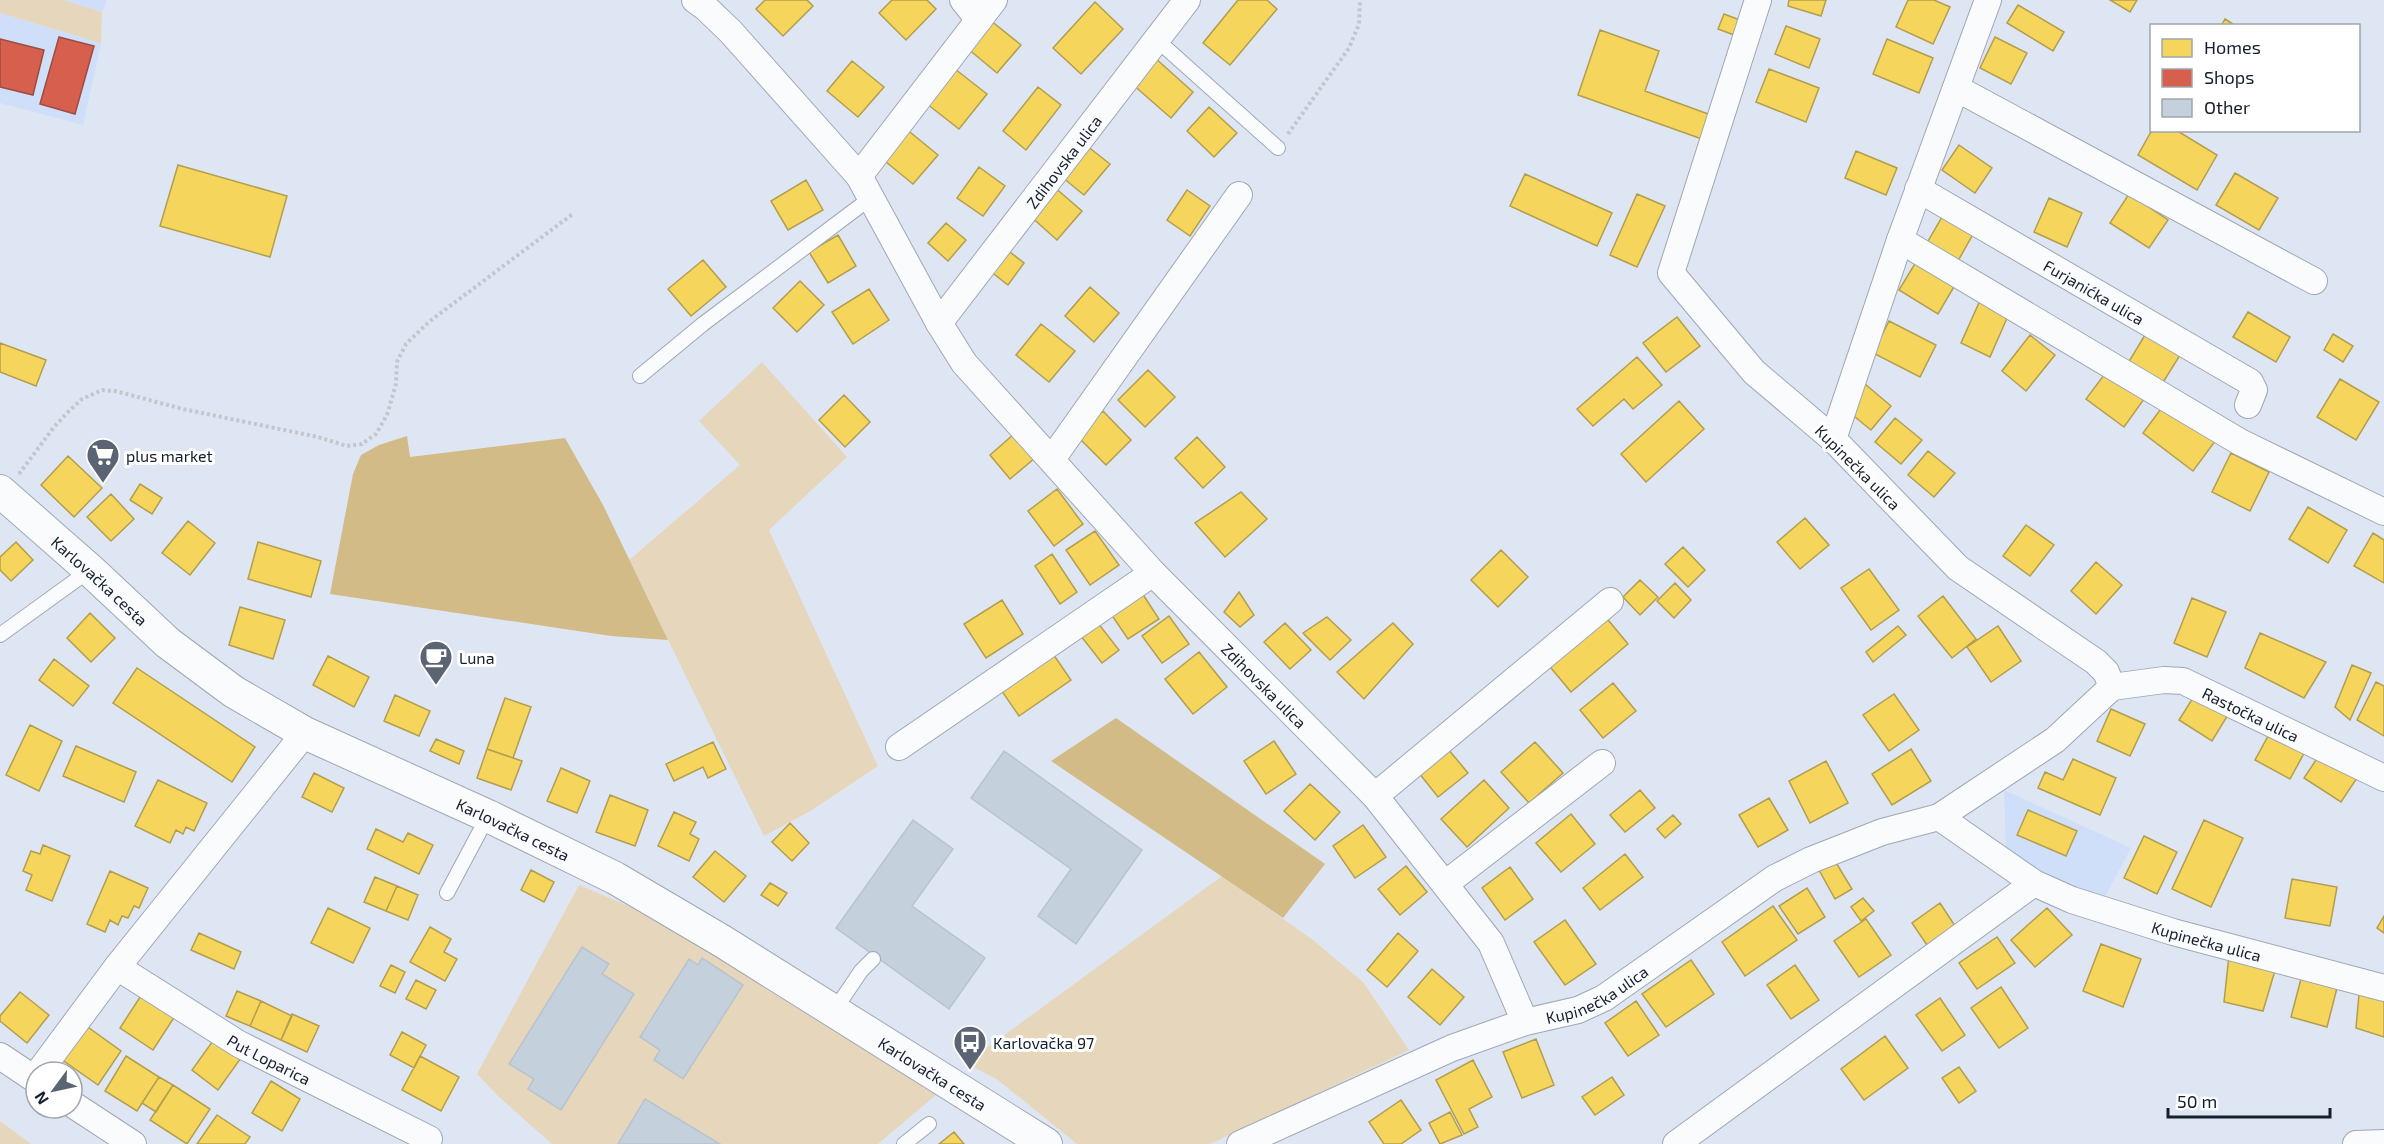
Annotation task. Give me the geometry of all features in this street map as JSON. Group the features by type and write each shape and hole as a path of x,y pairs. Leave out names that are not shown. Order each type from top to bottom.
{"street":[{"name":"Zdihovska ulica","path":"695,0 731,32 865,187 939,323 964,363 1153,573 1375,796 1491,944 1525,1022"},
{"path":"865,187 987,10 963,0"},
{"name":"Zdihovska ulica","path":"939,323 1187,0"},
{"name":"Kupinečka ulica","path":"1240,1144 1452,1048 1525,1022 1578,1010 1604,998 1784,873 1882,832 1939,817 1982,791 2055,740 2112,687 2106,672 2096,662 1959,568 1833,439 1754,372 1671,273 1758,0"},
{"path":"1833,439 1918,189 1988,0"},
{"path":"1956,88 2314,281"},
{"name":"Furjanićka ulica","path":"1918,189 2250,382 2254,390 2248,405"},
{"path":"1052,459 1239,195"},
{"path":"1900,240 2240,442 2384,512"},
{"name":"Karlovačka cesta","path":"7,486 90,570 168,643 234,692 305,733 488,816 615,878 834,1011 1046,1144"},
{"path":"899,747 1153,573"},
{"path":"1375,796 1610,601"},
{"name":"Rastočka ulica","path":"2112,687 2164,680 2183,681 2384,778"},
{"path":"49,1060 117,967 305,733"},
{"path":"1445,884 1602,763"},
{"name":"Kupinečka ulica","path":"1939,817 2034,883 2072,900 2173,932 2384,988"},
{"path":"1676,1144 2034,883"},
{"name":"Put Loparica","path":"117,967 239,1044 429,1139"},
{"path":"0,1056 24,1070"},
{"path":"84,1112 133,1144"},
{"path":"2356,1144 2384,1143"}],"lane":[{"path":"1157,40 1278,148"},
{"path":"640,376 865,187"},
{"path":"0,635 90,570"},
{"path":"447,893 488,816"},
{"path":"834,1011 861,971 873,959"},
{"path":"904,1144 929,1124"}],"path":[{"path":"1278,148 1349,48 1359,24 1360,0"},
{"path":"7,486 68,412 82,399 102,390 116,391 183,410 318,437 347,446 362,444 376,434 387,415 396,384 397,362 406,344 430,321 574,213"}],"shaded area":[{"path":"0,0 63,0 102,12 101,43 0,13"},
{"path":"63,0 107,0 102,12"},
{"path":"0,13 101,43 83,125 0,103"},
{"path":"762,362 847,457 769,530 878,766 812,810 764,836 629,560 740,465 699,421"},
{"path":"407,436 410,457 565,438 603,505 668,640 611,636 330,594 353,474 361,455 379,445"},
{"path":"1116,718 1325,864 1283,918 1051,761"},
{"path":"2004,790 2131,848 2101,904 2006,854"},
{"path":"1222,876 1313,940 1363,982 1409,1050 1210,1144 1077,1144 998,1080 966,1063"},
{"path":"579,885 657,918 936,1095 878,1144 552,1144 499,1097 477,1074"},
{"path":"0,1121 31,1144 0,1144"}],"building: Homes":[{"path":"765,0 807,0 813,6 783,36 756,9"},
{"path":"892,0 927,0 936,9 906,40 879,13"},
{"path":"1238,0 1267,0 1277,9 1230,65 1203,43"},
{"path":"1789,0 1826,0 1821,16 1788,6"},
{"path":"1908,0 1934,0 1950,7 1933,44 1896,27"},
{"path":"2110,0 2137,0 2130,12"},
{"path":"1095,2 1123,29 1081,74 1053,48"},
{"path":"2018,5 2064,32 2053,51 2007,23"},
{"path":"1724,14 1740,20 1734,35 1718,29"},
{"path":"2225,19 2233,24 2222,24"},
{"path":"990,20 1021,45 997,73 967,48"},
{"path":"1786,26 1820,39 1809,68 1775,54"},
{"path":"1600,30 1659,51 1645,91 1711,115 1702,139 1578,95"},
{"path":"1995,37 2027,53 2011,84 1980,68"},
{"path":"1887,39 1933,58 1919,93 1873,74"},
{"path":"1154,57 1193,92 1171,118 1131,83"},
{"path":"852,61 884,87 858,117 827,91"},
{"path":"955,69 987,94 959,129 927,104"},
{"path":"1769,69 1819,88 1806,122 1756,102"},
{"path":"1038,87 1061,105 1026,150 1003,131"},
{"path":"1209,107 1237,133 1214,157 1187,131"},
{"path":"905,128 938,155 913,184 881,158"},
{"path":"2151,132 2179,132 2217,155 2197,190 2138,155"},
{"path":"1082,142 1110,164 1084,195 1057,173"},
{"path":"1959,145 1992,168 1975,193 1942,170"},
{"path":"1856,151 1897,168 1886,195 1845,178"},
{"path":"178,165 287,196 270,257 160,226"},
{"path":"979,167 1005,186 983,216 957,198"},
{"path":"2235,173 2278,198 2259,230 2216,205"},
{"path":"1525,174 1612,213 1597,246 1510,206"},
{"path":"806,180 823,210 788,230 771,201"},
{"path":"1053,186 1082,211 1057,240 1028,214"},
{"path":"1187,190 1210,206 1190,236 1167,220"},
{"path":"1637,194 1665,206 1637,267 1610,255"},
{"path":"2129,194 2168,220 2149,248 2110,223"},
{"path":"2049,198 2082,213 2067,247 2034,232"},
{"path":"1946,210 1977,227 1958,261 1927,243"},
{"path":"946,223 966,240 948,261 928,243"},
{"path":"838,235 856,266 828,283 809,252"},
{"path":"1001,245 1024,263 1008,285 985,267"},
{"path":"1919,257 1958,280 1938,314 1899,290"},
{"path":"703,260 726,287 691,316 668,289"},
{"path":"800,281 824,305 797,332 773,308"},
{"path":"1090,287 1119,313 1094,342 1065,316"},
{"path":"869,289 889,320 853,344 832,312"},
{"path":"1982,296 2011,309 1990,357 1961,343"},
{"path":"2248,312 2290,337 2276,362 2233,337"},
{"path":"1677,317 1700,346 1666,372 1643,343"},
{"path":"1889,321 1936,345 1920,377 1873,353"},
{"path":"1041,324 1075,351 1049,382 1016,355"},
{"path":"2148,330 2182,352 2162,384 2128,363"},
{"path":"2333,334 2353,346 2343,362 2324,350"},
{"path":"2030,335 2055,355 2026,391 2002,371"},
{"path":"0,343 46,360 36,386 0,372"},
{"path":"1637,357 1662,385 1633,409 1624,399 1593,426 1577,409"},
{"path":"2110,367 2147,395 2124,427 2086,399"},
{"path":"1148,370 1175,397 1145,427 1118,400"},
{"path":"2340,379 2379,402 2356,440 2317,417"},
{"path":"1865,384 1891,406 1871,430 1844,408"},
{"path":"844,395 870,422 845,447 819,420"},
{"path":"1679,401 1704,429 1646,482 1621,454"},
{"path":"2166,402 2216,440 2193,471 2143,433"},
{"path":"1103,411 1131,440 1106,465 1077,436"},
{"path":"1895,418 1922,440 1901,464 1875,442"},
{"path":"1014,434 1035,458 1010,479 990,455"},
{"path":"1197,437 1225,467 1203,488 1175,458"},
{"path":"1928,451 1955,473 1934,497 1908,475"},
{"path":"2231,453 2269,472 2250,511 2212,492"},
{"path":"68,456 102,488 74,517 41,485"},
{"path":"140,484 162,498 152,514 130,500"},
{"path":"1057,489 1083,524 1054,546 1028,511"},
{"path":"1241,492 1267,519 1225,557 1195,523"},
{"path":"111,494 134,519 111,541 87,517"},
{"path":"2308,507 2347,530 2328,563 2289,539"},
{"path":"1805,518 1829,545 1800,569 1777,542"},
{"path":"188,521 215,543 190,575 162,553"},
{"path":"2026,525 2054,545 2030,576 2003,556"},
{"path":"1095,531 1119,565 1090,585 1066,550"},
{"path":"2373,533 2384,540 2384,583 2354,566"},
{"path":"16,542 33,560 11,581 0,570 0,557"},
{"path":"258,542 321,561 311,597 248,579"},
{"path":"1683,547 1705,570 1688,587 1665,564"},
{"path":"1501,550 1528,577 1498,607 1471,580"},
{"path":"1052,554 1077,592 1060,604 1035,566"},
{"path":"2096,562 2122,585 2096,614 2071,591"},
{"path":"1869,569 1899,610 1871,630 1841,588"},
{"path":"1640,580 1658,597 1640,615 1623,597"},
{"path":"1675,583 1691,600 1674,618 1657,601"},
{"path":"1239,592 1254,615 1240,627 1224,612"},
{"path":"1142,593 1159,619 1128,639 1111,614"},
{"path":"1943,596 1976,639 1952,658 1918,616"},
{"path":"2192,598 2226,612 2207,657 2174,643"},
{"path":"1002,600 1023,634 986,658 964,624"},
{"path":"240,607 285,620 273,659 229,645"},
{"path":"90,613 115,638 91,662 67,638"},
{"path":"1604,615 1628,644 1571,692 1546,662"},
{"path":"1169,616 1189,644 1162,663 1142,636"},
{"path":"1327,617 1351,640 1330,660 1303,633"},
{"path":"1094,618 1119,650 1102,663 1077,631"},
{"path":"1285,623 1311,650 1290,669 1264,642"},
{"path":"1393,623 1413,644 1364,699 1337,672"},
{"path":"1898,626 1906,635 1873,662 1866,652"},
{"path":"1998,626 2021,661 1991,682 1967,647"},
{"path":"2260,633 2326,662 2304,698 2245,668"},
{"path":"1051,651 1071,680 1019,716 999,687"},
{"path":"1199,652 1227,687 1193,714 1165,679"},
{"path":"328,656 369,677 354,707 313,685"},
{"path":"54,659 89,686 73,706 39,680"},
{"path":"2352,665 2371,673 2350,720 2335,707"},
{"path":"137,668 255,747 232,782 113,703"},
{"path":"2376,682 2384,686 2384,736 2357,720"},
{"path":"1613,683 1636,711 1603,738 1580,710"},
{"path":"2198,690 2231,710 2212,741 2179,720"},
{"path":"1894,694 1919,730 1889,751 1863,715"},
{"path":"395,695 430,711 419,736 384,721"},
{"path":"505,698 531,707 513,758 487,749"},
{"path":"2111,709 2145,724 2130,756 2097,741"},
{"path":"30,725 62,741 39,791 6,775"},
{"path":"2273,727 2308,746 2290,779 2255,760"},
{"path":"436,739 464,751 459,764 430,751"},
{"path":"1274,741 1296,774 1266,794 1244,761"},
{"path":"713,742 726,769 708,778 703,767 674,781 666,764"},
{"path":"1535,742 1563,773 1529,803 1501,772"},
{"path":"76,746 136,772 124,802 63,776"},
{"path":"487,749 522,761 511,790 477,778"},
{"path":"1448,749 1468,773 1438,797 1419,773"},
{"path":"1911,749 1931,781 1892,805 1872,774"},
{"path":"2322,751 2359,775 2341,802 2304,778"},
{"path":"2073,759 2116,778 2100,815 2038,788 2045,772 2063,780"},
{"path":"1826,761 1848,803 1810,823 1789,781"},
{"path":"561,768 590,781 577,813 547,801"},
{"path":"314,773 344,788 332,812 302,797"},
{"path":"158,780 207,803 194,831 186,827 183,834 176,830 170,843 135,826"},
{"path":"1484,780 1509,808 1467,847 1441,819"},
{"path":"1310,784 1340,812 1315,840 1284,811"},
{"path":"1640,790 1655,808 1625,832 1610,815"},
{"path":"610,795 648,810 635,846 596,832"},
{"path":"1769,798 1788,830 1758,847 1739,815"},
{"path":"2028,810 2077,831 2066,856 2017,835"},
{"path":"674,812 696,822 690,834 699,839 689,861 658,846"},
{"path":"1571,814 1595,844 1561,872 1536,843"},
{"path":"1673,815 1681,824 1665,838 1657,829"},
{"path":"2204,820 2243,838 2211,907 2172,889"},
{"path":"790,823 809,843 792,861 772,842"},
{"path":"1363,825 1386,857 1355,878 1333,846"},
{"path":"376,829 403,842 408,833 433,845 419,874 367,849"},
{"path":"2144,836 2177,852 2157,894 2124,878"},
{"path":"43,845 70,856 52,901 26,890 32,875 23,871 31,851 40,854"},
{"path":"715,851 746,876 724,902 693,877"},
{"path":"1625,854 1643,877 1600,910 1583,888"},
{"path":"1835,861 1852,889 1835,899 1819,870"},
{"path":"1406,866 1427,892 1400,915 1378,889"},
{"path":"1510,867 1533,899 1505,920 1482,888"},
{"path":"531,870 554,882 544,902 521,890"},
{"path":"110,871 148,888 139,908 134,906 128,918 122,916 118,925 110,920 105,932 87,924"},
{"path":"375,877 397,886 386,911 364,902"},
{"path":"2292,879 2337,887 2330,926 2285,918"},
{"path":"770,883 787,893 778,906 761,895"},
{"path":"397,886 418,895 408,920 386,911"},
{"path":"1807,888 1825,917 1798,934 1779,906"},
{"path":"1863,898 1874,911 1861,921 1851,907"},
{"path":"1940,903 1957,929 1929,948 1912,923"},
{"path":"1773,906 1797,940 1745,976 1722,942"},
{"path":"328,908 370,928 353,963 311,943"},
{"path":"2047,908 2072,935 2035,967 2011,940"},
{"path":"2384,916 2384,933 2377,928"},
{"path":"1866,919 1891,955 1859,977 1834,941"},
{"path":"1565,920 1596,964 1565,985 1534,942"},
{"path":"430,927 451,939 444,952 457,959 445,981 410,962"},
{"path":"199,933 241,952 234,969 191,950"},
{"path":"1398,933 1418,951 1387,987 1367,970"},
{"path":"1997,937 2015,963 1977,989 1959,963"},
{"path":"2101,944 2141,959 2123,1007 2083,991"},
{"path":"2229,955 2276,967 2263,1011 2224,1002"},
{"path":"1691,960 1714,994 1666,1027 1642,994"},
{"path":"391,965 405,972 395,993 380,986"},
{"path":"1795,965 1819,1000 1791,1019 1767,985"},
{"path":"1432,969 1464,997 1440,1025 1408,997"},
{"path":"2302,975 2338,984 2327,1027 2291,1017"},
{"path":"416,980 436,990 426,1009 406,999"},
{"path":"2001,987 2028,1028 1999,1048 1971,1008"},
{"path":"237,991 261,1001 250,1026 226,1016"},
{"path":"20,992 49,1015 27,1043 0,1021 0,1016"},
{"path":"142,994 175,1016 153,1050 120,1028"},
{"path":"2359,994 2384,997 2384,1037 2356,1028"},
{"path":"1940,998 1965,1035 1942,1051 1916,1015"},
{"path":"261,1001 292,1016 281,1040 250,1026"},
{"path":"1636,1001 1659,1035 1628,1056 1605,1023"},
{"path":"292,1014 319,1026 307,1052 281,1040"},
{"path":"85,1025 121,1051 98,1085 84,1075 84,1060 61,1059"},
{"path":"402,1032 426,1045 414,1068 390,1055"},
{"path":"1885,1036 1908,1068 1864,1100 1841,1069"},
{"path":"215,1038 241,1058 218,1090 192,1070"},
{"path":"1536,1039 1554,1085 1522,1098 1503,1052"},
{"path":"126,1056 159,1077 137,1111 105,1091"},
{"path":"420,1056 459,1077 441,1111 402,1090"},
{"path":"1473,1060 1492,1097 1469,1109 1478,1127 1464,1134 1436,1080"},
{"path":"1959,1067 1976,1091 1959,1103 1942,1078"},
{"path":"159,1077 173,1085 156,1112 142,1103"},
{"path":"1612,1077 1624,1095 1595,1115 1582,1097"},
{"path":"271,1081 300,1099 282,1131 252,1113"},
{"path":"173,1085 210,1109 187,1144 150,1120"},
{"path":"1401,1100 1421,1130 1401,1144 1384,1144 1369,1122"},
{"path":"1450,1112 1462,1135 1440,1144 1429,1123"},
{"path":"217,1115 250,1137 245,1144 197,1144"},
{"path":"954,1132 964,1144 939,1144"}],"building: Shops":[{"path":"59,37 94,46 75,114 40,104"},
{"path":"0,39 44,50 33,95 0,87"}],"building: Other":[{"path":"1004,751 1142,850 1076,944 1038,916 1071,869 971,798"},
{"path":"913,820 953,849 912,906 985,958 949,1009 836,928"},
{"path":"582,947 609,964 602,974 634,994 561,1110 528,1089 534,1079 509,1064"},
{"path":"702,958 743,985 683,1079 654,1060 660,1050 640,1037 689,959 698,965"},
{"path":"645,1099 720,1144 618,1144"}],"place":[{"name":"plus market","path":"103,484"},
{"name":"Luna","path":"436,686"},
{"name":"Karlovačka 97","path":"970,1071"}]}
